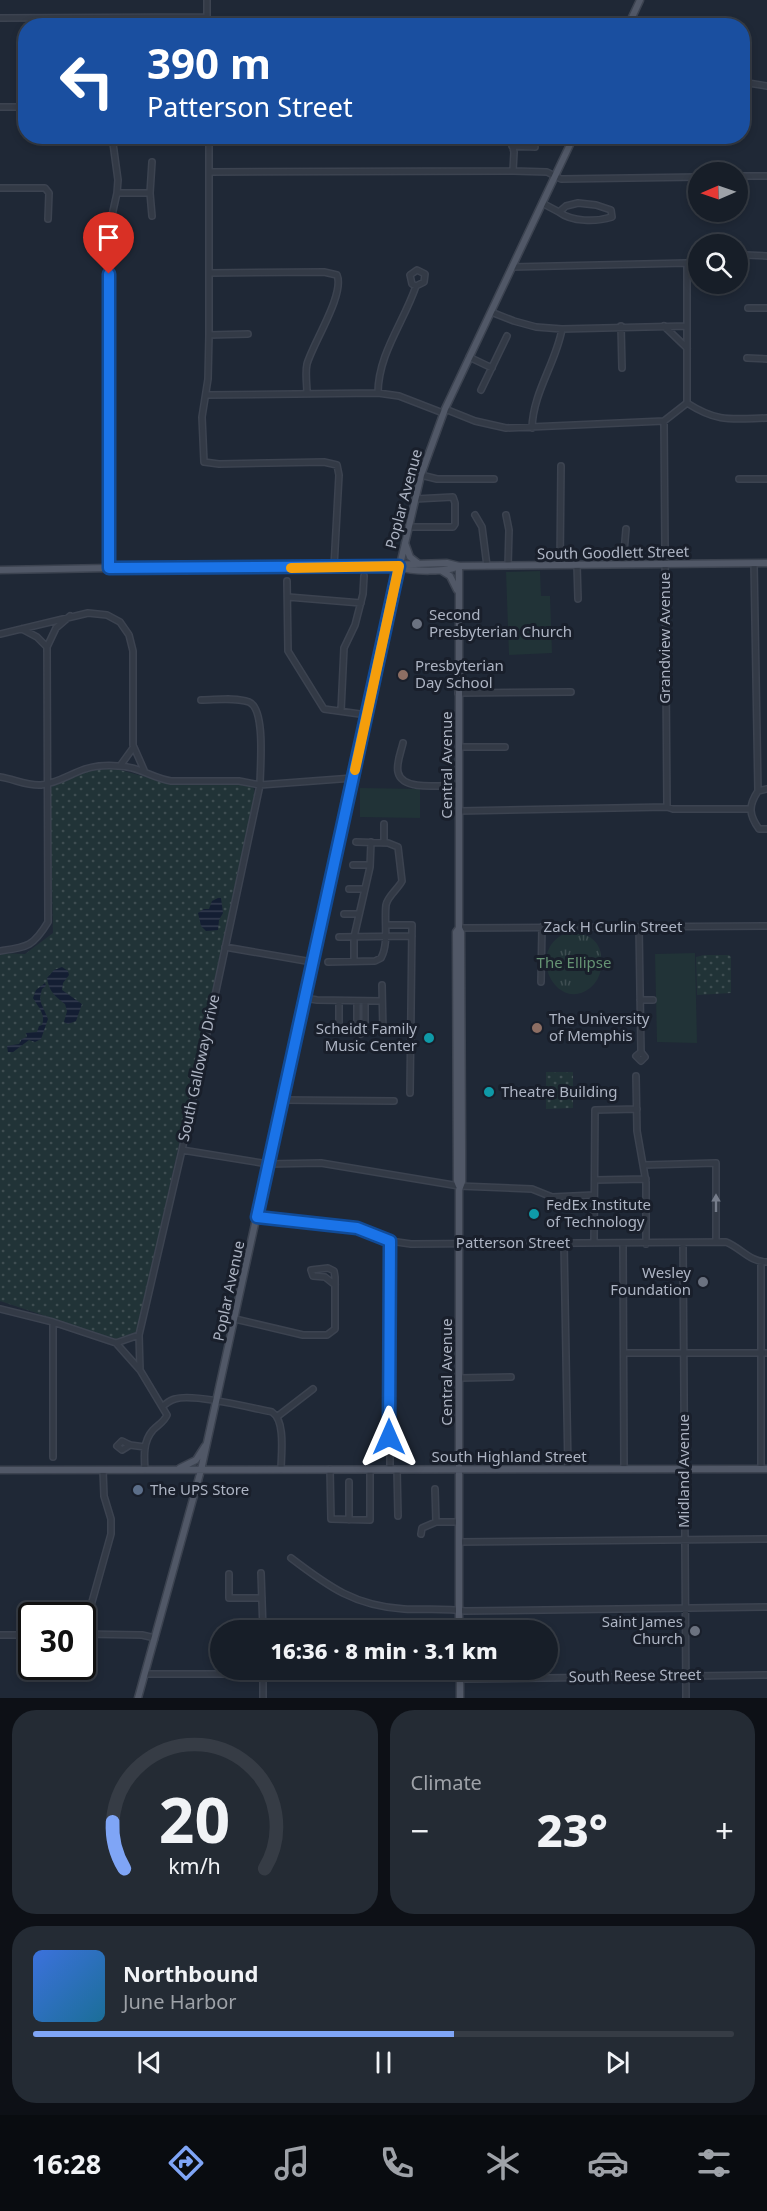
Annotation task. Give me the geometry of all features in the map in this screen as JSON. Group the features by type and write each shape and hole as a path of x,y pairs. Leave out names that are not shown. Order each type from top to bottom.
{"main road":[{"path":"632,18 640,0"},
{"name":"Poplar Avenue","path":"138,1698 201,1470 217,1402 399,566 421,475 444,411 570,144"},
{"path":"405,542 410,557 420,564"},
{"name":"South Goodlett Street","path":"0,570 399,566 447,563 459,566 767,563"},
{"name":"South Goodlett Street","path":"399,566 407,570 454,569 459,566"},
{"name":"Central Avenue","path":"459,566 459,928 461,932 462,1149 462,1182 459,1186 459,1620"},
{"path":"439,569 453,580 459,600"},
{"path":"172,1470 196,1460 208,1440"},
{"name":"South Highland Street","path":"0,1470 764,1469"},
{"path":"460,1680 460,1698"}],"street":[{"path":"0,18 207,17 207,0"},
{"path":"750,83 767,86"},
{"path":"0,107 18,107"},
{"path":"109,568 109,229 118,180 113,144"},
{"path":"209,144 209,335 208,379 202,417 204,462 219,464 324,462 337,465 339,475 334,567"},
{"path":"513,171 512,146 535,147"},
{"path":"152,162 150,193 152,216"},
{"path":"209,172 513,171 547,172 561,179 688,177"},
{"path":"748,176 767,176"},
{"path":"0,188 45,188 49,193 48,219"},
{"path":"117,193 150,193"},
{"path":"542,203 566,218 603,220 612,217 611,210 578,203 566,206 559,212"},
{"path":"748,255 767,256"},
{"path":"512,267 687,263 687,403"},
{"path":"209,273 324,272 337,275 340,282 336,295 307,366 307,393"},
{"path":"378,393 379,372 416,286"},
{"path":"748,308 767,308"},
{"path":"491,312 536,327 562,329 687,326"},
{"path":"621,326 622,368"},
{"path":"664,326 687,349"},
{"path":"532,428 534,406 559,344 562,329"},
{"path":"209,335 248,334"},
{"path":"481,390 507,336"},
{"path":"469,357 492,368"},
{"path":"747,358 767,359"},
{"path":"206,395 378,393 399,396 493,426 532,428 664,421 687,403"},
{"path":"687,403 705,415 726,419 767,418"},
{"name":"Grandview Avenue","path":"664,421 667,807"},
{"path":"560,566 561,466"},
{"path":"421,475 436,479 494,479"},
{"path":"739,478 767,479"},
{"path":"408,527 453,527 455,524 453,497 415,499"},
{"path":"475,515 482,527 487,566"},
{"path":"506,515 509,543 508,566"},
{"path":"623,564 626,529"},
{"path":"754,563 758,791 750,809 759,829 767,829"},
{"path":"577,565 578,599"},
{"path":"341,711 344,648 355,626 361,603 364,576"},
{"path":"287,581 288,651 324,709 368,715"},
{"path":"288,597 361,603"},
{"path":"0,634 88,613 107,615 120,622 129,635 133,651 134,747 144,770"},
{"path":"0,951 29,945 40,936 48,922 47,647 56,628 70,616"},
{"path":"21,629 37,637 47,647"},
{"path":"458,693 571,692"},
{"name":"South Galloway Drive","path":"140,1370 139,1335 182,1150 260,785 260,723 257,709 253,704 241,700 201,700"},
{"path":"403,743 398,769 405,783 459,785"},
{"path":"120,766 134,747"},
{"path":"459,747 505,747"},
{"path":"0,777 31,784 47,784 58,782 86,769 120,766 144,770 161,779 171,781 239,782 260,785 353,778"},
{"path":"758,791 767,789"},
{"path":"459,811 667,807 673,809 750,809"},
{"path":"384,824 384,843"},
{"path":"328,962 375,961 381,958 384,951 387,902 402,881 398,847 384,843 356,842"},
{"path":"354,961 354,937 370,865 371,842"},
{"path":"353,865 370,865"},
{"path":"350,889 365,889"},
{"path":"344,914 359,914"},
{"path":"386,926 412,925 410,1094"},
{"name":"Zack H Curlin Street","path":"459,928 767,926"},
{"path":"541,982 542,927"},
{"path":"639,927 640,1052"},
{"path":"339,938 411,936"},
{"path":"225,947 312,962"},
{"path":"382,985 383,1032"},
{"path":"305,998 382,1001"},
{"path":"640,1000 653,1000"},
{"path":"339,1001 339,1032"},
{"path":"357,1001 357,1031 361,1034 365,1030 365,1001"},
{"path":"636,1076 638,1139 646,1179 646,1244"},
{"path":"283,1100 394,1101"},
{"path":"594,1243 594,1110 637,1109"},
{"path":"182,1150 268,1164 321,1163 459,1186 532,1189 552,1197 594,1196"},
{"path":"644,1165 716,1163 716,1242"},
{"path":"595,1180 646,1179"},
{"name":"Patterson Street","path":"257,1217 357,1228 390,1241 411,1244 716,1242 734,1245 748,1256 764,1262"},
{"path":"390,1241 394,1469 398,1515"},
{"path":"564,1243 568,1469"},
{"path":"623,1243 624,1469"},
{"name":"Midland Avenue","path":"683,1243 686,1698"},
{"path":"764,1262 764,1469"},
{"path":"235,1319 303,1335 327,1335 335,1329 335,1285 333,1269 314,1268 311,1270 313,1276 325,1277 335,1285"},
{"path":"0,1309 52,1322 116,1343 140,1370 166,1412 166,1418 151,1433 145,1447 145,1470"},
{"path":"52,1322 53,1457"},
{"path":"116,1343 139,1335"},
{"path":"624,1353 764,1353"},
{"path":"460,1378 512,1377"},
{"path":"278,1416 313,1389"},
{"path":"163,1406 174,1399 181,1398 254,1408 278,1416 281,1423 281,1470"},
{"path":"130,1445 145,1447"},
{"path":"330,1469 331,1519 370,1520 370,1469"},
{"path":"92,1602 111,1534 111,1520 104,1496 103,1470"},
{"path":"349,1482 349,1520"},
{"path":"435,1489 436,1522"},
{"path":"421,1534 422,1528 436,1522 459,1522"},
{"path":"459,1542 767,1539"},
{"path":"291,1558 344,1595 403,1609 767,1607"},
{"path":"229,1574 229,1598 262,1598"},
{"path":"261,1574 263,1620"},
{"path":"96,1634 142,1635 155,1638"},
{"path":"0,1635 18,1635"},
{"name":"South Reese Street","path":"145,1674 210,1673"},
{"name":"South Reese Street","path":"558,1677 767,1675"},
{"path":"262,1680 262,1698"}],"green space":[{"path":"540,571 541,596 550,596 552,653 509,655 506,572"},
{"path":"99,768 113,768 171,784 250,785 254,789 255,796 139,1327 133,1336 118,1340 0,1301 0,953 25,954 53,933 50,789 80,773"},
{"path":"360,788 420,789 420,818 360,817"},
{"name":"The Ellipse","path":"566,933 582,934 594,940 600,951 600,974 590,988 578,994 566,993 557,987 546,965 547,953 554,942"},
{"path":"695,953 697,1043 657,1042 655,954"},
{"path":"729,955 731,957 731,993 697,995 696,957"},
{"path":"546,1072 573,1072 573,1108 546,1109"}],"water":[{"path":"221,898 223,913 219,920 218,930 206,931 201,926 198,913 209,909 212,901"},
{"path":"62,967 68,971 69,975 63,983 62,990 82,1004 76,1021 68,1024 64,1022 67,1011 65,1004 53,993 47,978 54,970"},
{"path":"45,983 46,986 42,989 40,997 48,1019 41,1039 35,1042 29,1040 13,1052 8,1052 7,1046 19,1044 27,1037 26,1033 37,1032 39,1026 42,1025 42,1014 33,998 36,990"}],"slow traffic":[{"path":"291,568 399,566 355,770"}],"place":[{"name":"Second Presbyterian Church","path":"417,624"},
{"name":"Presbyterian Day School","path":"403,675"},
{"name":"The University of Memphis","path":"537,1028"},
{"name":"Scheidt Family Music Center","path":"429,1038"},
{"name":"Theatre Building","path":"489,1092"},
{"name":"FedEx Institute of Technology","path":"534,1214"},
{"name":"Wesley Foundation","path":"703,1282"},
{"name":"The UPS Store","path":"138,1490"},
{"name":"Saint James Church","path":"695,1631"}],"route":[{"path":"109,274 109,568 399,566 257,1217 357,1228 390,1241 389,1437"}]}
